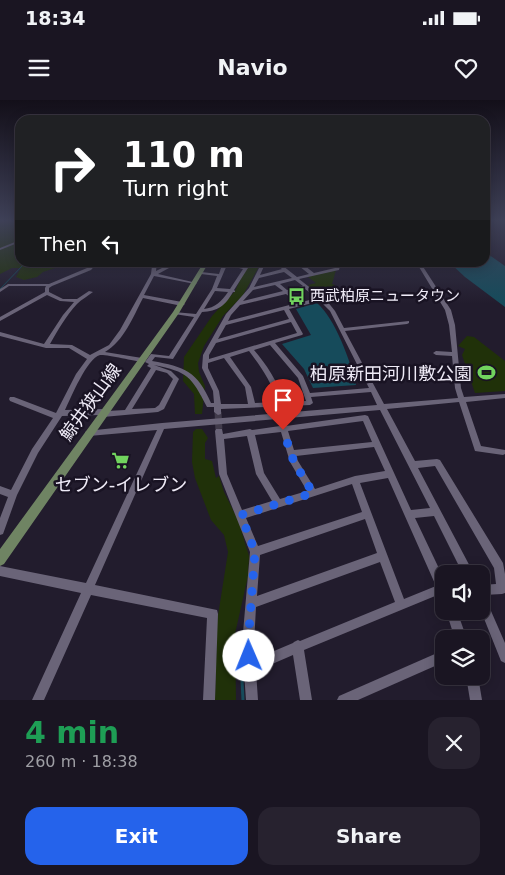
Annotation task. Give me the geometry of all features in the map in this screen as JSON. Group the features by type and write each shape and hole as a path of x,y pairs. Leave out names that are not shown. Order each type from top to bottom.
{"main road":[{"name":"鯨井狭山線","path":"0,560 176,313 204,267"}],"street":[{"path":"0,291 8,285 50,285 91,267"},
{"path":"0,532 13,495 35,451 59,415 78,374 90,358 111,346 116,340 142,296 154,267"},
{"path":"153,274 168,267"},
{"path":"224,267 214,289 171,358 153,355 148,362 170,366 191,375 206,393 209,405 218,408 310,403 298,372 272,343"},
{"path":"176,313 200,313 215,309 234,291 241,274 246,268 242,267"},
{"path":"218,408 216,391 205,362 212,342 223,324 251,289 261,267"},
{"path":"281,267 321,299 332,311 464,565"},
{"path":"302,267 312,274"},
{"path":"251,289 336,267"},
{"path":"421,267 446,305 452,325 463,400 478,449 503,452"},
{"path":"256,277 285,270"},
{"path":"201,273 220,275"},
{"path":"153,274 195,282"},
{"path":"276,283 301,304"},
{"path":"47,293 47,288 50,285"},
{"path":"238,304 306,287"},
{"path":"214,289 234,291"},
{"path":"46,346 76,301 91,292"},
{"path":"47,293 62,300 76,301"},
{"path":"0,319 47,293"},
{"path":"142,296 182,304"},
{"path":"223,324 321,299"},
{"path":"205,362 300,334 286,308"},
{"path":"212,342 293,320"},
{"path":"343,330 407,322"},
{"path":"0,334 46,346 75,348 90,358"},
{"path":"250,349 275,382 281,405"},
{"path":"12,400 59,415 156,410 162,407 176,379 171,373 141,362 100,352"},
{"path":"436,353 455,354"},
{"path":"226,356 248,387 252,406"},
{"path":"126,412 154,368"},
{"path":"308,395 374,390"},
{"path":"89,433 505,396"},
{"path":"252,700 248,644 255,552 223,474 219,434 365,418 435,572"},
{"path":"38,700 90,589 162,426"},
{"path":"283,427 291,453 313,493"},
{"path":"250,432 260,474 278,503"},
{"path":"291,453 377,444"},
{"path":"413,465 437,462 499,567 502,589 490,590"},
{"path":"241,515 355,480 390,474"},
{"path":"355,480 366,515 401,605"},
{"path":"0,490 13,495"},
{"path":"408,514 437,512"},
{"path":"255,552 366,515"},
{"path":"251,604 382,556"},
{"path":"0,571 213,614 209,700"},
{"path":"250,667 435,592"},
{"path":"490,620 505,657"},
{"path":"298,646 306,700"},
{"path":"343,700 435,660"},
{"path":"474,685 476,700"}],"green space":[{"path":"0,248 15,248 15,267 58,267 43,272 37,277 24,280 16,277 21,268 12,268 0,274"},
{"path":"248,267 259,267 243,295 223,316 204,346 198,363 199,372 205,386 202,414 195,414 194,394 183,381 184,357 212,316 235,291"},
{"path":"336,270 332,284 335,285 327,298 325,299 308,285 316,283 308,277"},
{"name":"柏原新田河川敷公園","path":"467,336 474,337 505,361 505,391 475,393 462,355 465,349 458,346"},
{"path":"196,429 202,429 208,438 205,443 205,459 212,461 216,478 219,476 224,492 238,520 249,556 248,576 235,634 236,700 215,700 217,622 228,552 224,535 211,520 195,478 192,462 193,432"}],"water":[{"path":"490,256 505,266 505,307 454,267 490,267"},
{"path":"317,303 324,310 336,329 356,385 313,388 304,369 282,344 311,335 296,309"}],"waterway":[{"path":"0,289 21,267"},
{"path":"242,680 243,700"}],"tunnel":[{"path":"218,412 219,431"}],"place":[{"name":"西武柏原ニュータウン","path":"296,296"},
{"name":"柏原新田河川敷公園","path":"486,373"},
{"name":"セブン-イレブン","path":"121,461"}],"route":[{"path":"249,656 248,644 255,552 241,515 313,493 294,462 283,430"}]}
